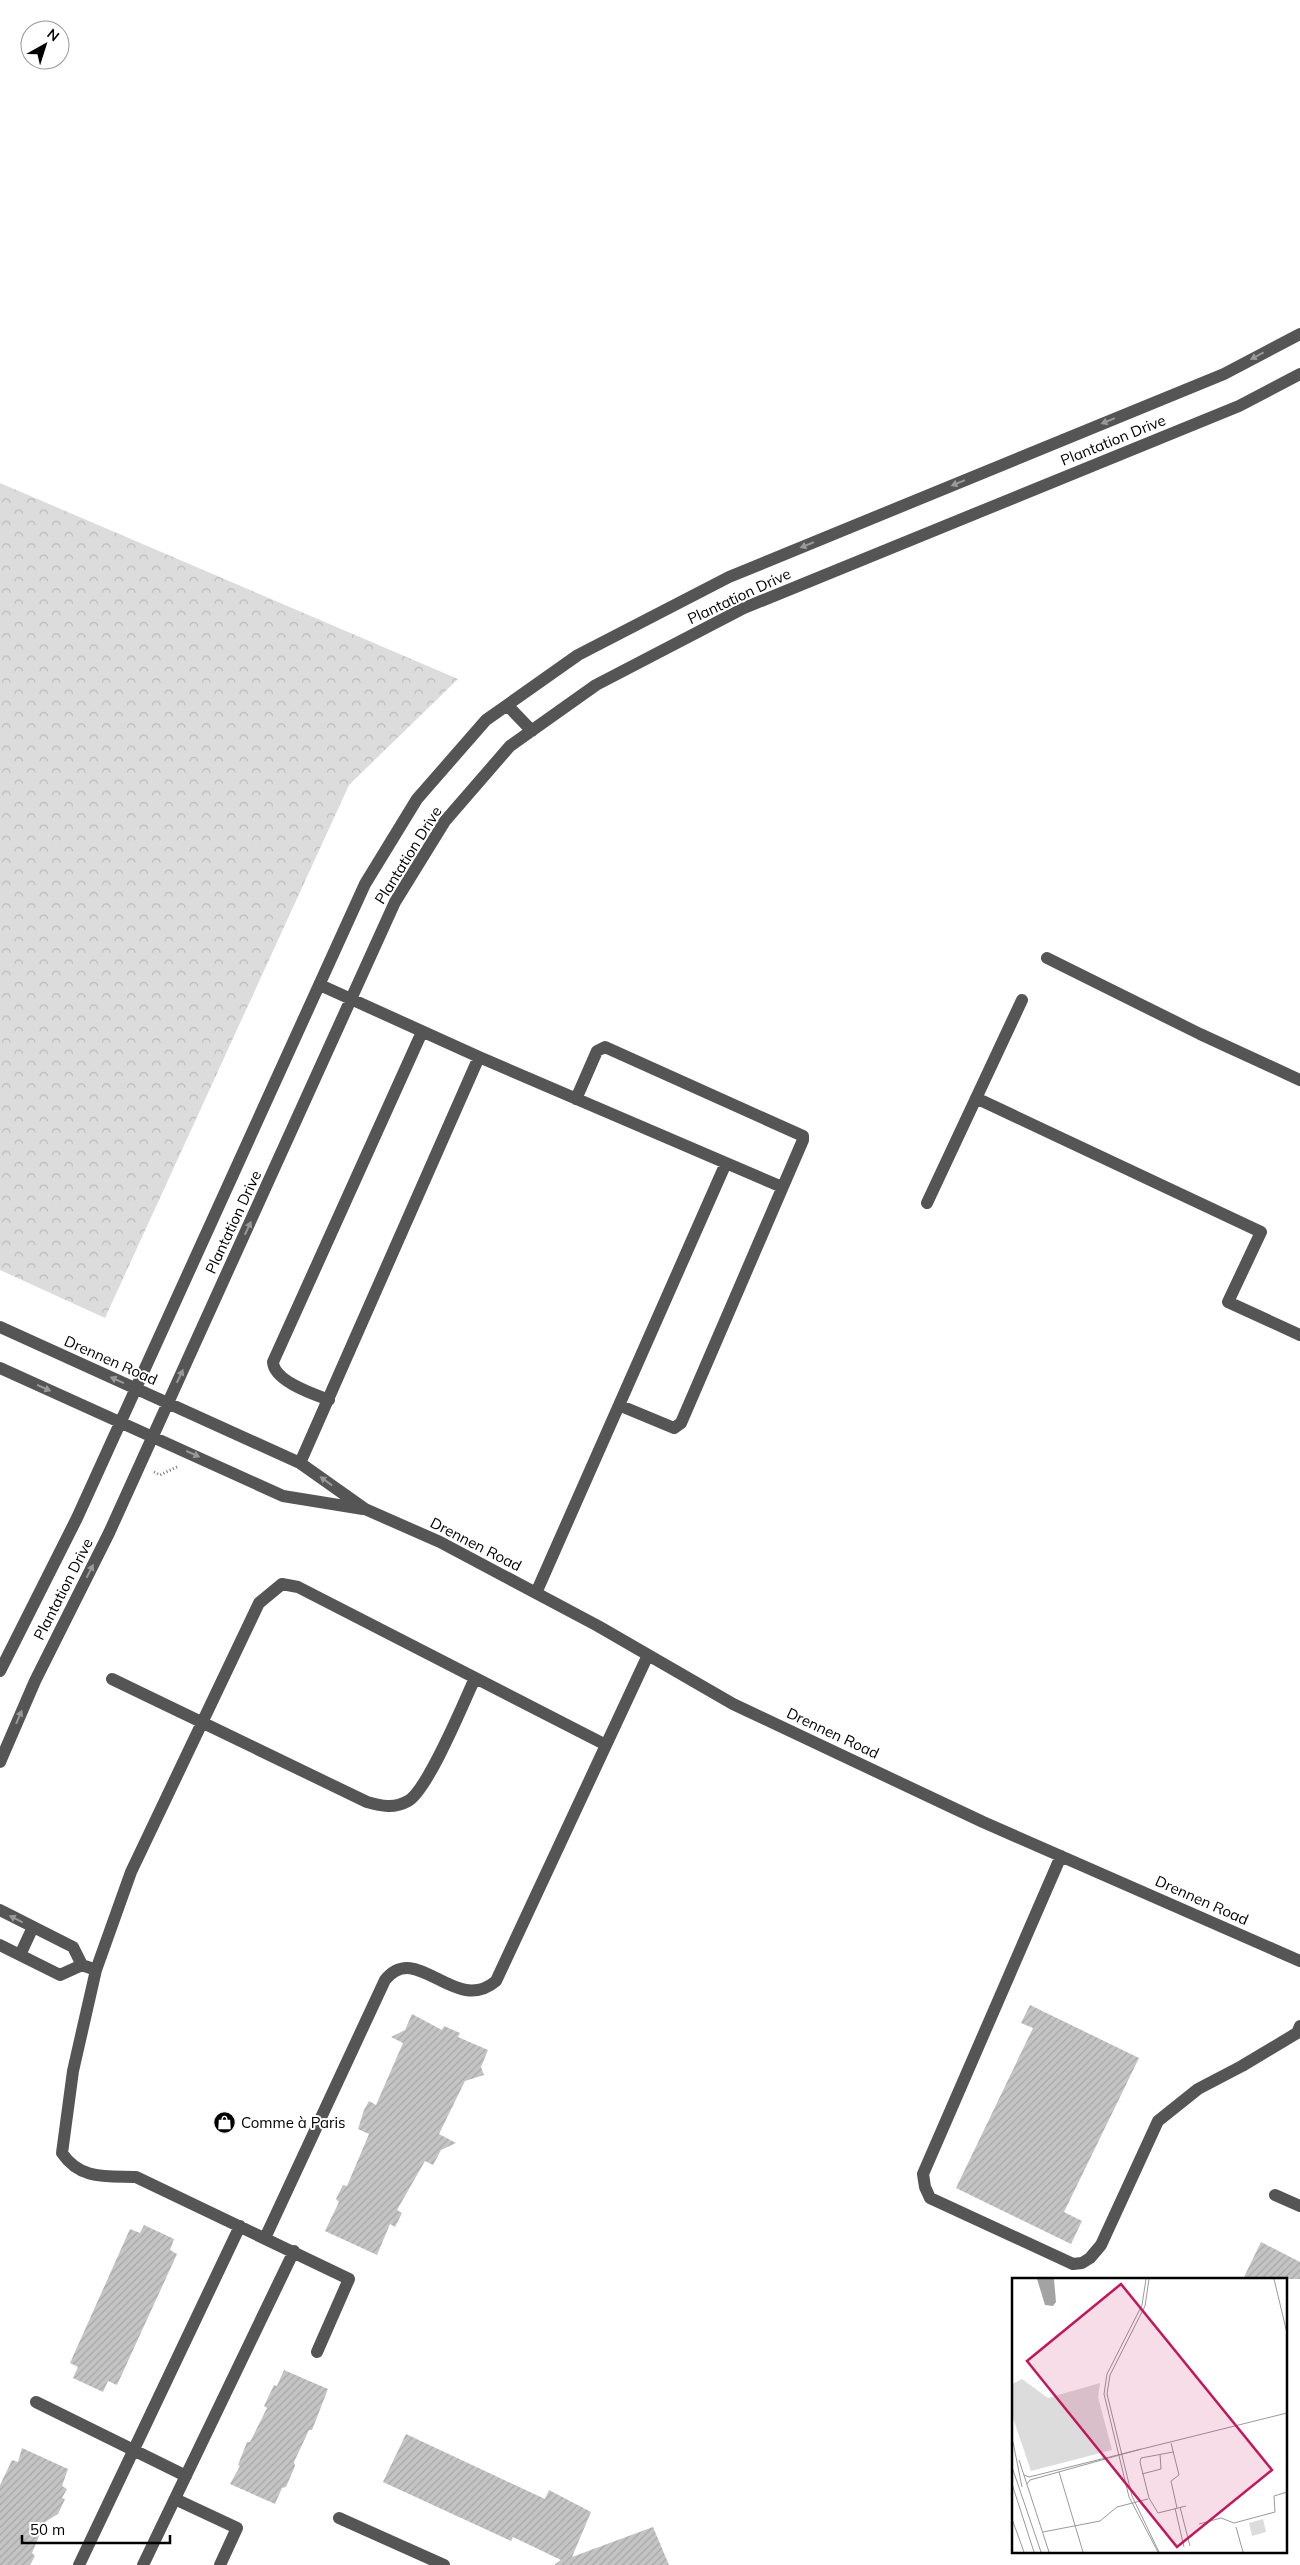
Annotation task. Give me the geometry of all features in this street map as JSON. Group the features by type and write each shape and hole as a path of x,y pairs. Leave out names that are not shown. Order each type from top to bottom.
{"street":[{"name":"Plantation Drive","path":"0,1671 77,1518 320,985 364,884 417,799 486,720 578,655 729,577 1224,374 1300,334"},
{"name":"Plantation Drive","path":"0,1762 34,1681 109,1533 395,902 445,821 510,746 596,685 744,608 1239,406 1300,374"},
{"path":"507,705 532,731"},
{"path":"1047,958 1200,1034 1300,1080"},
{"path":"320,985 479,1057 782,1187"},
{"path":"927,1204 1022,1000"},
{"path":"328,1400 284,1379 276,1372 273,1362 422,1032"},
{"path":"576,1099 597,1051 605,1047 803,1136 679,1426 674,1428 620,1406"},
{"path":"300,1463 479,1057"},
{"path":"976,1098 1262,1232 1228,1302 1300,1335"},
{"path":"536,1593 726,1163"},
{"name":"Drennen Road","path":"0,1327 300,1463 365,1509 440,1542 536,1593 733,1704 1061,1856 1300,1961"},
{"name":"Drennen Road","path":"0,1368 284,1496 365,1509"},
{"path":"317,2352 349,2279 136,2177 97,2175 78,2171 62,2153 73,2071 96,1970 132,1872 202,1721 259,1603 282,1584 298,1587 606,1745"},
{"path":"265,2238 384,1980 398,1967 409,1967 464,1990 475,1992 487,1988 496,1981 648,1655"},
{"path":"112,1678 367,1802 388,1807 409,1801 424,1784 475,1678"},
{"path":"1061,1856 924,2174 924,2187 930,2198 1073,2264 1082,2263 1101,2245 1158,2121 1198,2089 1242,2066 1297,2033 1300,2026"},
{"path":"0,1910 73,1947 82,1965 96,1970"},
{"path":"20,1955 33,1927"},
{"path":"0,1945 60,1975 82,1965"},
{"path":"1274,2195 1300,2206"},
{"path":"79,2565 240,2226"},
{"path":"144,2565 294,2251"},
{"path":"36,2402 186,2476"},
{"path":"175,2499 237,2528 220,2565"},
{"path":"339,2518 444,2565"}],"path":[{"path":"179,1466 186,1451"}],"green space":[{"path":"0,483 458,679 349,785 105,1318 0,1270"}],"building":[{"path":"1030,2005 1139,2058 1064,2212 1082,2221 1071,2244 956,2188 1033,2028 1021,2023"},
{"path":"412,2014 442,2030 444,2026 460,2033 458,2037 488,2050 481,2067 484,2075 465,2081 439,2134 456,2143 441,2150 433,2165 425,2161 397,2210 402,2213 395,2227 390,2224 377,2255 325,2231 339,2202 336,2199 343,2185 347,2186 369,2134 358,2129 364,2110 369,2101 376,2105 403,2043 391,2037 405,2030"},
{"path":"144,2225 174,2239 170,2250 177,2254 117,2385 108,2381 103,2392 73,2378 78,2367 70,2363 130,2229 140,2233"},
{"path":"1261,2242 1300,2262 1300,2279 1243,2278"},
{"path":"284,2370 328,2389 312,2430 309,2430 294,2462 295,2466 286,2487 282,2488 275,2504 230,2484 240,2466 238,2465 247,2442 250,2442 267,2408 264,2406 274,2385 277,2386"},
{"path":"406,2434 545,2499 549,2490 591,2512 572,2557 653,2527 669,2565 554,2565 561,2560 513,2537 511,2541 383,2482"},
{"path":"22,2448 68,2469 62,2486 67,2489 62,2498 65,2499 58,2514 45,2522 32,2553 35,2556 30,2565 0,2565 0,2485 12,2460 18,2462"}],"place":[{"name":"Comme à Paris","path":"225,2122"}]}
